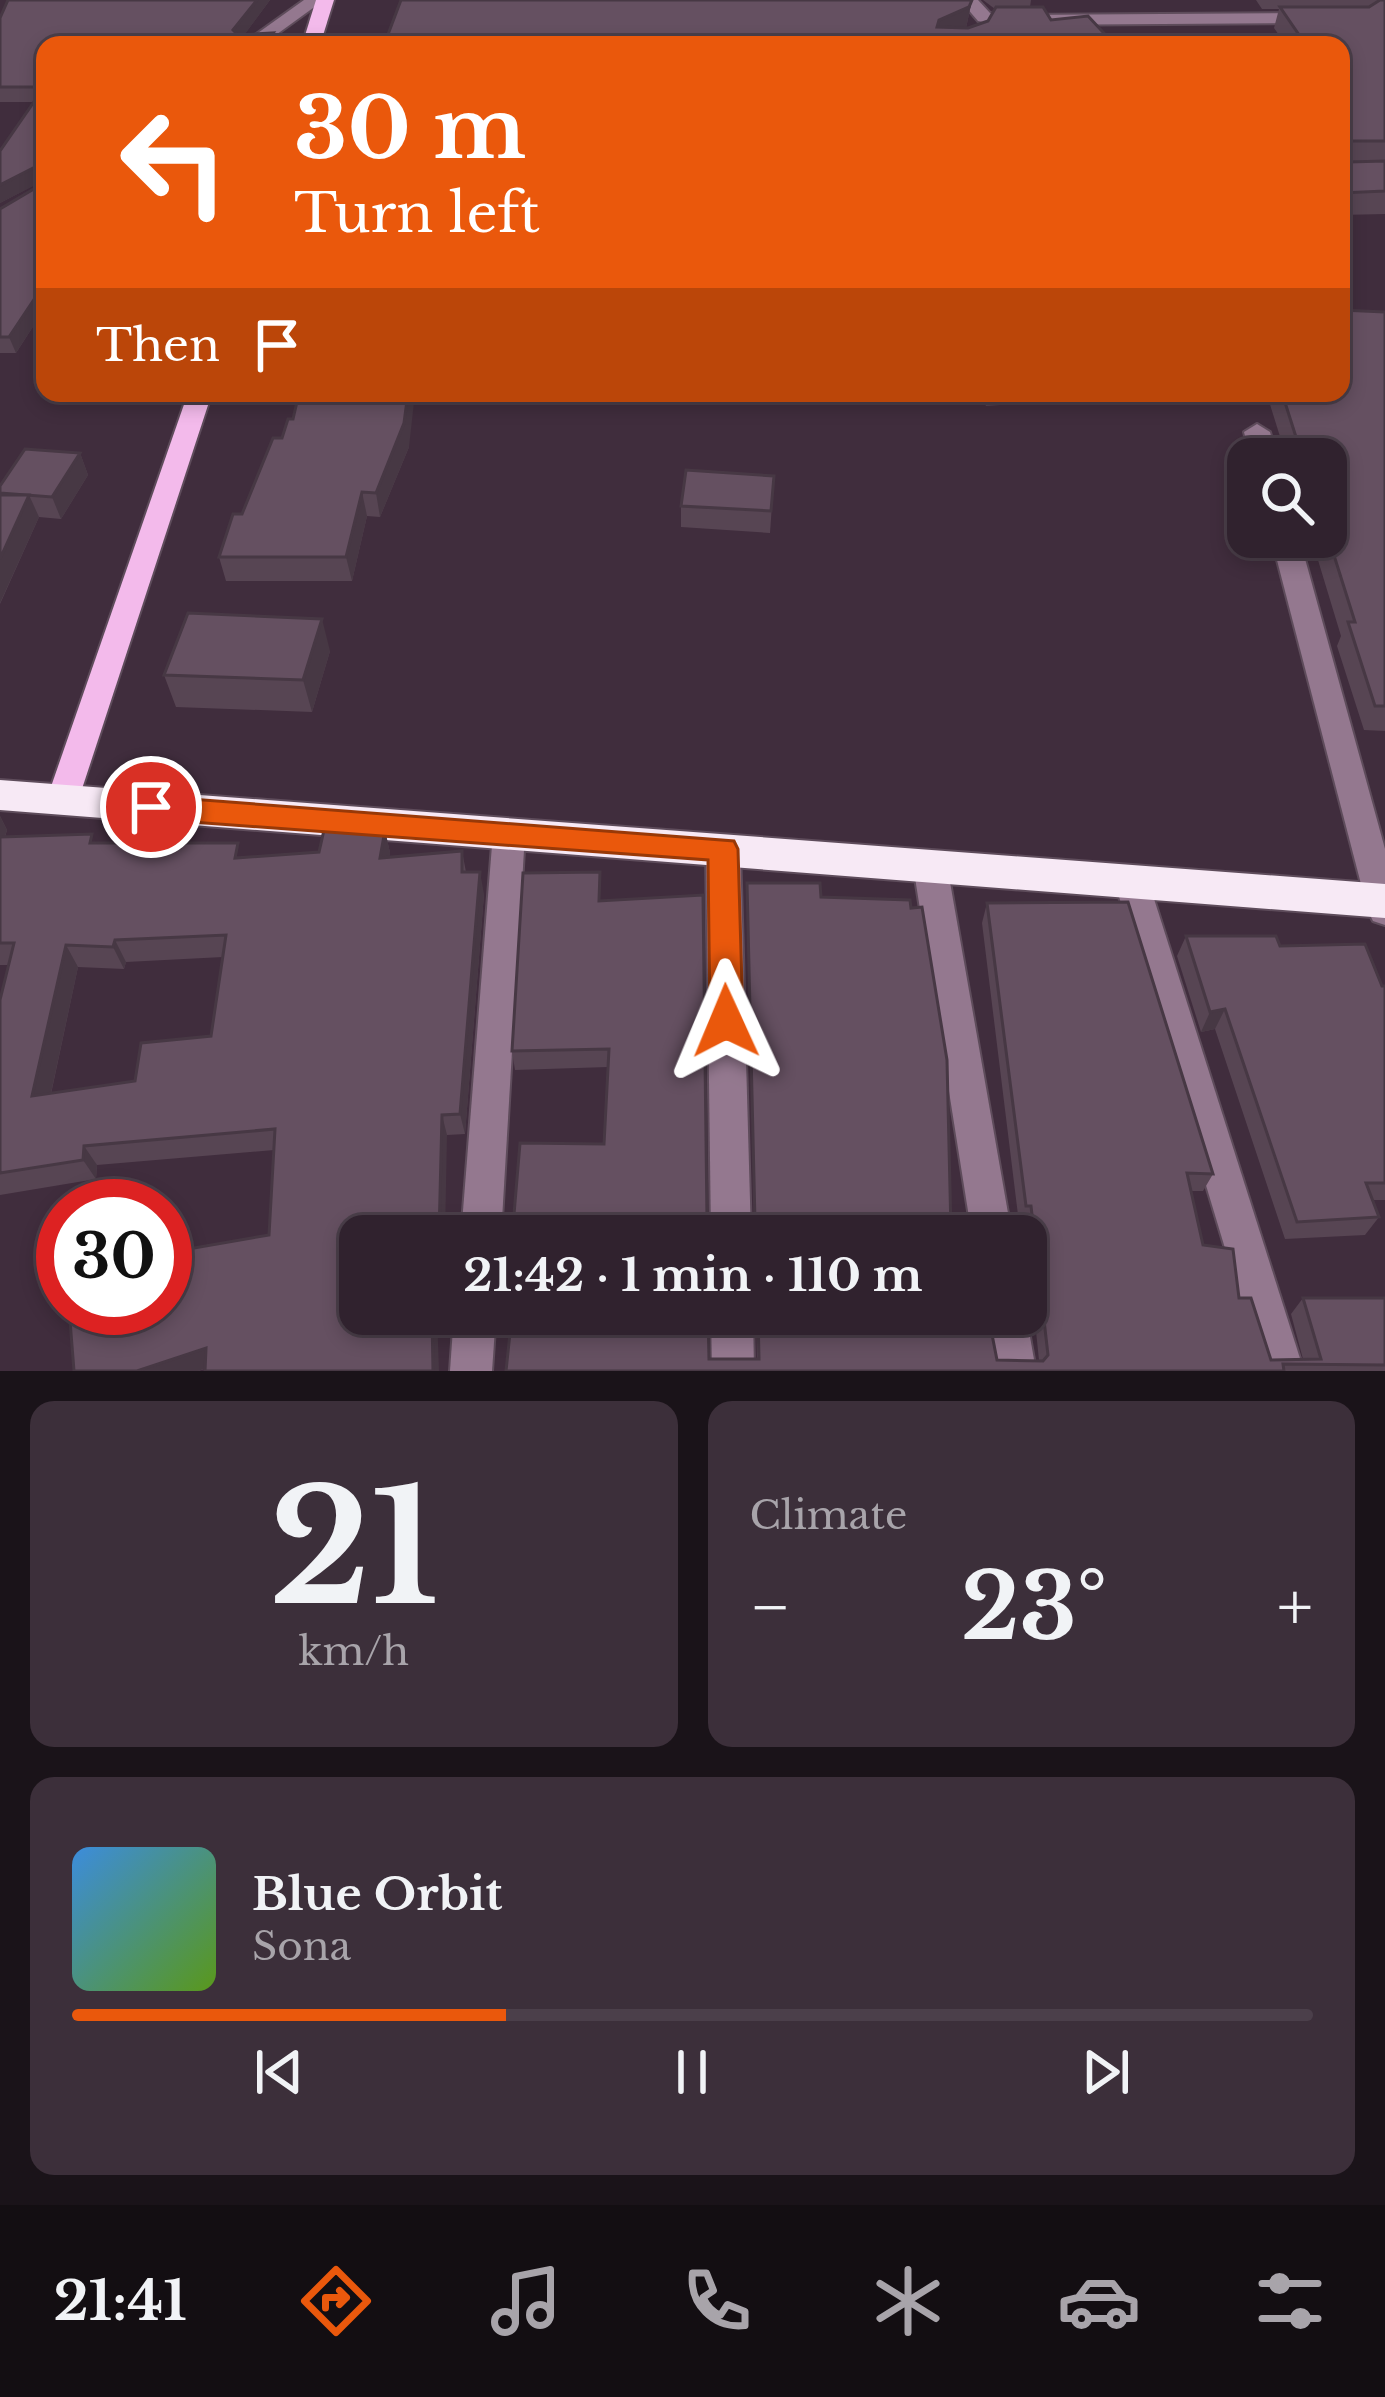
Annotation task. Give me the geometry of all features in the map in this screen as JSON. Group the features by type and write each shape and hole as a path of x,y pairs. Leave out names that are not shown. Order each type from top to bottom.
{"highway":[{"path":"0,795 1131,880 1384,904"}],"main road":[{"path":"314,36 325,0"},
{"path":"62,801 197,402"}],"street":[{"path":"263,36 315,0"},
{"path":"969,0 980,26 1340,18"},
{"path":"1291,558 1384,904"},
{"path":"482,1215 509,832"},
{"path":"723,849 730,1215"},
{"path":"930,865 988,1215"},
{"path":"1131,880 1283,1371"},
{"path":"471,1371 474,1335"},
{"path":"732,1335 733,1371"},
{"path":"1009,1335 1015,1371"}],"building":[{"path":"8,0 257,0 233,30 238,35 273,33 270,36 36,36 36,87 0,87 0,18"},
{"path":"401,0 972,0 969,7 939,20 937,27 968,28 988,21 996,7 1043,7 1051,20 1088,16 1107,36 387,36"},
{"path":"1385,0 1385,141 1350,141 1350,36 1300,36 1280,7 1369,7"},
{"path":"36,99 36,167 0,185 0,151"},
{"path":"1385,161 1385,191 1350,193 1350,162"},
{"path":"36,188 36,296 9,337 0,337 0,209"},
{"path":"1350,310 1385,312 1385,706 1375,706 1348,622 1355,622 1335,558 1347,558 1347,438 1296,438 1285,402 1350,402"},
{"path":"297,402 407,402 404,423 376,493 362,492 346,557 219,557 233,514 242,514 273,438 282,438 288,419 293,419"},
{"path":"25,449 80,453 52,497 0,493"},
{"path":"686,470 774,476 771,511 681,506"},
{"path":"0,495 29,495 0,559"},
{"path":"188,613 322,619 303,680 164,675"},
{"path":"324,830 385,830 380,858 462,851 462,872 480,872 460,1114 442,1115 440,1215 339,1215 339,1335 432,1335 433,1371 205,1371 206,1348 137,1371 74,1371 71,1335 192,1335 192,1248 269,1235 275,1129 84,1146 83,1160 0,1173 0,1000 14,943 0,943 0,837 92,834 90,843 238,843 235,858 319,852","holes":["226,935 211,1036 141,1043 135,1081 32,1096 66,945 113,947 115,940"]},
{"path":"600,872 599,901 703,895 707,1215 514,1215 520,1143 604,1144 609,1049 512,1051 523,873"},
{"path":"747,883 820,883 821,897 910,900 911,908 922,907 947,1060 951,1215 755,1215"},
{"path":"1128,902 1213,1174 1187,1173 1203,1245 1233,1249 1239,1298 1251,1298 1271,1360 1321,1359 1303,1298 1385,1298 1385,1365 1283,1364 1284,1371 506,1371 510,1335 708,1335 709,1359 759,1359 758,1335 992,1335 997,1360 1043,1361 1048,1355 1047,1215 1032,1215 1031,1206 1026,1206 987,903"},
{"path":"1186,936 1276,936 1280,946 1365,944 1385,986 1385,1183 1366,1183 1379,1217 1297,1222 1225,1009 1210,1012"}],"route":[{"path":"151,807 723,849 726,1021"}]}
